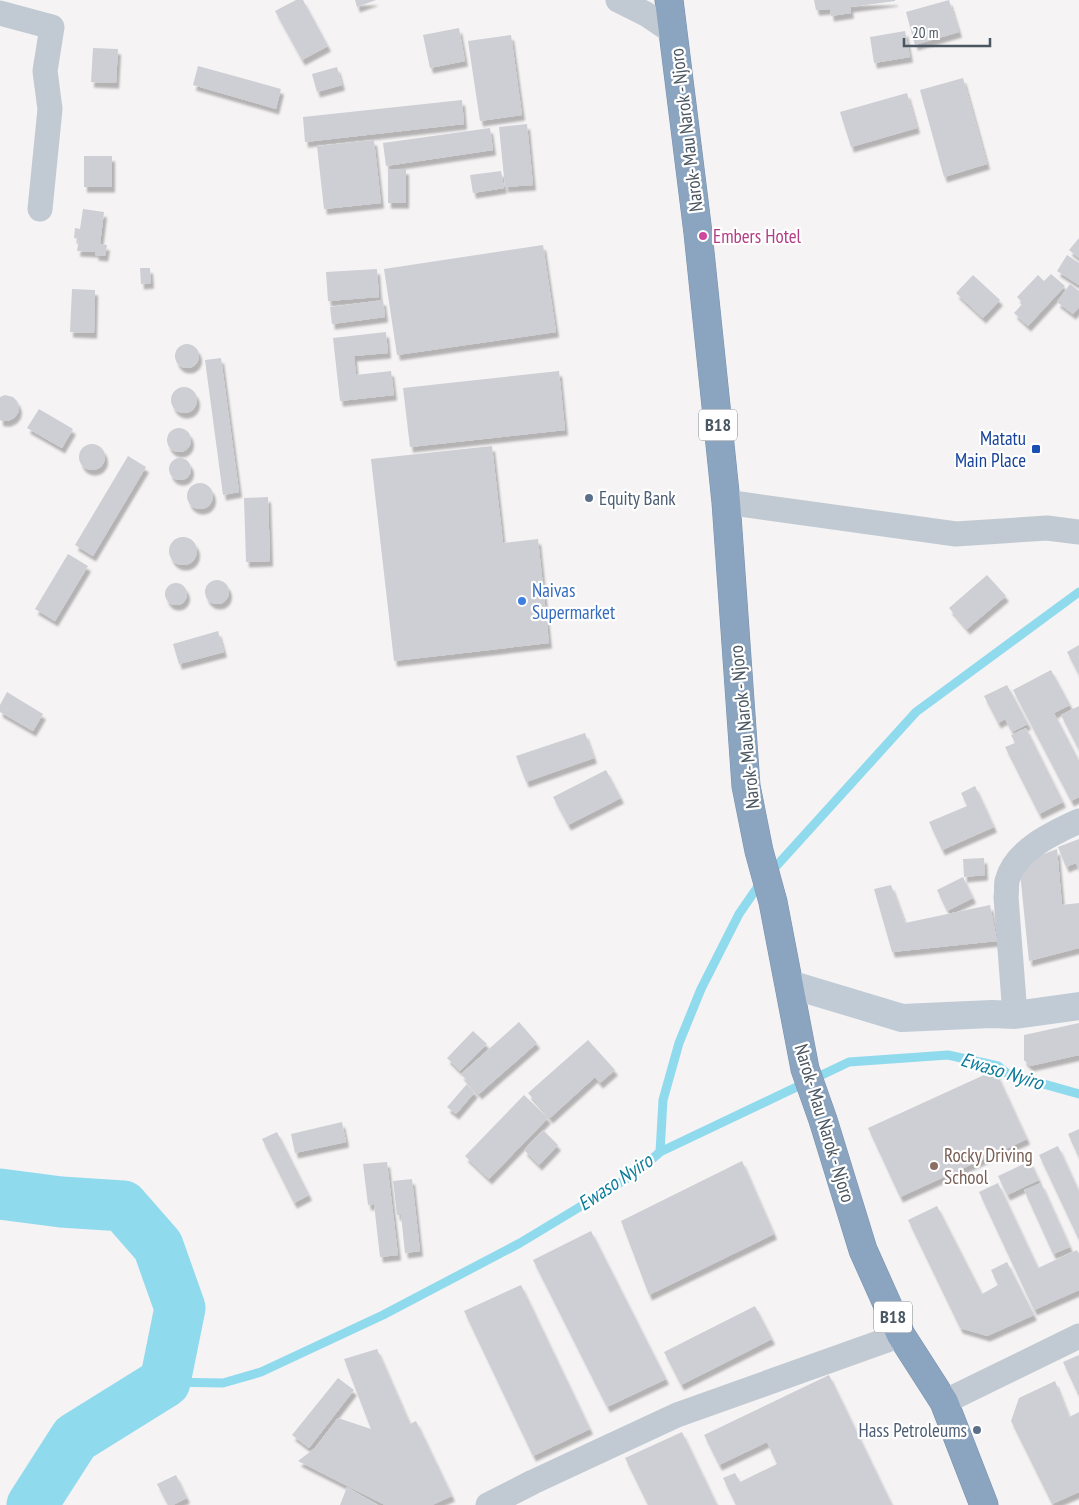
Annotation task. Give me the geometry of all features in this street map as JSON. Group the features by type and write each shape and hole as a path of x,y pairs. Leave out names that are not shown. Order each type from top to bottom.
{"highway":[{"name":"Narok- Mau Narok - Njoro","path":"669,0 698,233 726,502 746,786 759,851 774,902 804,1069 823,1120 863,1250 900,1334 944,1402 982,1504"}],"main road":[{"path":"789,984 902,1018 992,1014 1015,1015 1079,1006"}],"street":[{"path":"618,0 646,14 674,33"},
{"path":"0,13 52,27 45,71 50,109 40,209"},
{"path":"726,502 956,534 1047,528 1079,532"},
{"path":"1015,1015 1006,897 1008,881 1022,855 1056,832 1079,821"},
{"path":"488,1505 533,1482 678,1415 900,1334"},
{"path":"944,1402 1079,1336"}],"building":[{"path":"296,0 303,0 328,46 302,60 275,11"},
{"path":"355,0 376,0 357,7"},
{"path":"814,0 895,1 850,7 851,13 831,16 830,9 816,10"},
{"path":"949,0 959,32 915,45 906,12"},
{"path":"459,28 465,61 430,68 423,35"},
{"path":"905,31 910,57 874,63 870,37"},
{"path":"511,35 522,115 480,121 468,41"},
{"path":"93,48 118,49 116,83 91,82"},
{"path":"198,66 281,89 276,109 193,85"},
{"path":"337,67 342,85 317,92 312,74"},
{"path":"963,78 987,164 944,177 920,90"},
{"path":"907,93 917,128 851,147 840,112"},
{"path":"462,100 464,124 305,142 303,117"},
{"path":"527,124 533,185 505,187 499,127"},
{"path":"490,128 493,150 386,166 383,143"},
{"path":"374,140 381,203 324,209 317,146"},
{"path":"84,156 112,156 112,187 84,187"},
{"path":"388,169 406,169 406,203 388,203"},
{"path":"501,171 504,188 473,193 470,175"},
{"path":"83,209 104,212 100,244 107,245 105,256 95,255 96,252 77,251 79,239 74,238 75,228 80,229"},
{"path":"1079,238 1079,258 1069,250"},
{"path":"543,245 556,332 397,355 384,269"},
{"path":"1067,255 1079,263 1079,285 1057,271"},
{"path":"140,268 150,268 151,283 141,284"},
{"path":"377,269 379,297 328,301 326,272"},
{"path":"1051,274 1065,286 1028,326 1014,313 1023,303 1017,297 1038,275 1044,281"},
{"path":"973,275 1000,300 983,318 956,293"},
{"path":"1070,284 1079,291 1079,307 1073,314 1057,302"},
{"path":"72,289 95,290 94,333 70,332"},
{"path":"383,300 385,317 332,324 330,307"},
{"path":"386,332 388,353 354,356 356,375 391,371 394,395 340,401 333,338"},
{"path":"187,344 196,347 199,356 196,365 187,368 178,365 175,356 178,347"},
{"path":"221,358 239,492 223,495 205,360"},
{"path":"559,371 565,430 410,447 403,388"},
{"path":"184,387 193,391 197,400 193,409 184,413 175,409 171,400 175,391"},
{"path":"5,395 13,397 19,407 18,413 14,418 2,421 0,420 0,397"},
{"path":"39,409 73,429 62,448 27,428"},
{"path":"179,428 188,431 191,440 188,449 179,452 170,449 167,440 170,431"},
{"path":"92,444 101,448 105,457 101,466 92,470 83,466 79,457 83,448"},
{"path":"492,446 503,543 538,539 549,643 394,661 371,459"},
{"path":"128,456 146,467 93,556 75,545"},
{"path":"180,458 188,461 191,469 188,477 180,480 172,477 169,469 172,461"},
{"path":"200,483 209,487 213,496 209,505 200,509 191,505 187,496 191,487"},
{"path":"268,497 270,561 246,562 244,498"},
{"path":"183,537 193,541 197,551 193,561 183,565 173,561 169,551 173,541"},
{"path":"68,554 88,566 55,621 35,609"},
{"path":"987,575 1006,596 967,629 949,608"},
{"path":"217,580 225,584 229,592 225,600 217,604 209,600 205,592 209,584"},
{"path":"172,583 180,583 187,590 187,598 180,605 172,605 165,598 165,590"},
{"path":"218,631 224,652 179,664 173,644"},
{"path":"1079,645 1079,675 1067,652"},
{"path":"1051,670 1070,705 1054,713 1079,761 1079,797 1071,801 1013,690"},
{"path":"1007,685 1028,724 1012,732 1005,719 998,723 984,696"},
{"path":"7,692 43,714 33,731 0,712 0,705"},
{"path":"1079,706 1079,750 1061,715"},
{"path":"1026,728 1063,802 1039,814 1005,747 1015,743 1011,735"},
{"path":"585,733 594,758 526,782 516,756"},
{"path":"606,770 621,798 568,825 553,797"},
{"path":"975,786 994,827 942,850 929,822 967,806 961,793"},
{"path":"1079,839 1079,871 1076,863 1066,867 1058,847"},
{"path":"1057,849 1062,905 1079,903 1079,948 1029,961 1019,863"},
{"path":"984,858 985,875 964,877 963,859"},
{"path":"963,877 973,898 947,911 937,890"},
{"path":"891,885 905,923 990,905 997,941 892,952 874,889"},
{"path":"519,1022 537,1043 479,1094 461,1074"},
{"path":"1079,1023 1079,1055 1030,1066 1024,1060 1024,1035"},
{"path":"473,1031 487,1044 460,1071 447,1058"},
{"path":"588,1040 615,1070 600,1083 595,1077 550,1118 528,1093"},
{"path":"995,1070 1027,1139 900,1197 868,1128"},
{"path":"467,1084 475,1092 456,1114 447,1107"},
{"path":"524,1095 548,1118 489,1179 465,1156"},
{"path":"342,1122 346,1142 295,1153 291,1134"},
{"path":"1079,1129 1079,1158 1068,1134"},
{"path":"543,1130 558,1145 539,1165 524,1150"},
{"path":"277,1132 309,1195 294,1203 262,1139"},
{"path":"1058,1146 1079,1192 1079,1240 1039,1155"},
{"path":"742,1161 774,1234 649,1295 621,1221"},
{"path":"1030,1161 1039,1180 1007,1195 998,1176"},
{"path":"387,1162 398,1255 380,1257 374,1204 368,1205 363,1164"},
{"path":"412,1179 420,1251 405,1253 401,1215 397,1215 393,1181"},
{"path":"998,1183 1038,1268 1077,1250 1079,1254 1079,1290 1034,1310 979,1192"},
{"path":"1041,1183 1070,1247 1053,1254 1024,1190"},
{"path":"937,1206 982,1294 998,1285 991,1270 1007,1262 1034,1315 987,1336 960,1328 908,1220"},
{"path":"591,1231 666,1379 607,1407 533,1260"},
{"path":"521,1285 590,1429 533,1456 464,1311"},
{"path":"755,1306 772,1339 681,1385 664,1352"},
{"path":"377,1349 410,1424 416,1421 452,1496 432,1505 385,1505 298,1461 315,1448 338,1418 371,1429 344,1359"},
{"path":"1079,1355 1079,1391 1077,1392 1063,1362"},
{"path":"829,1375 892,1505 736,1505 723,1478 735,1473 740,1482 777,1464 767,1442 719,1465 704,1435"},
{"path":"338,1378 354,1390 309,1448 292,1435"},
{"path":"1055,1381 1069,1417 1079,1412 1079,1492 1052,1504 1011,1421 1019,1398"},
{"path":"682,1432 717,1505 648,1505 625,1458"},
{"path":"176,1475 187,1498 173,1505 168,1505 157,1484"},
{"path":"347,1487 377,1505 340,1505"}],"waterway":[{"path":"770,873 916,712 1079,592"},
{"path":"660,1152 663,1100 679,1043 701,989 739,914 761,882"},
{"name":"Ewaso Nyiro","path":"165,1382 223,1383 261,1372 383,1315 520,1243 636,1173 660,1152 849,1062 948,1055 998,1066 1008,1074 1079,1094"},
{"path":"0,1194 61,1202 123,1206 158,1246 180,1308 165,1382 75,1438 32,1505"}],"place":[{"name":"Embers Hotel","path":"703,236"},
{"name":"Matatu Main Place","path":"1036,449"},
{"name":"Equity Bank","path":"589,498"},
{"name":"Naivas Supermarket","path":"522,601"},
{"name":"Rocky Driving School","path":"934,1166"},
{"name":"Hass Petroleums","path":"977,1430"}]}
